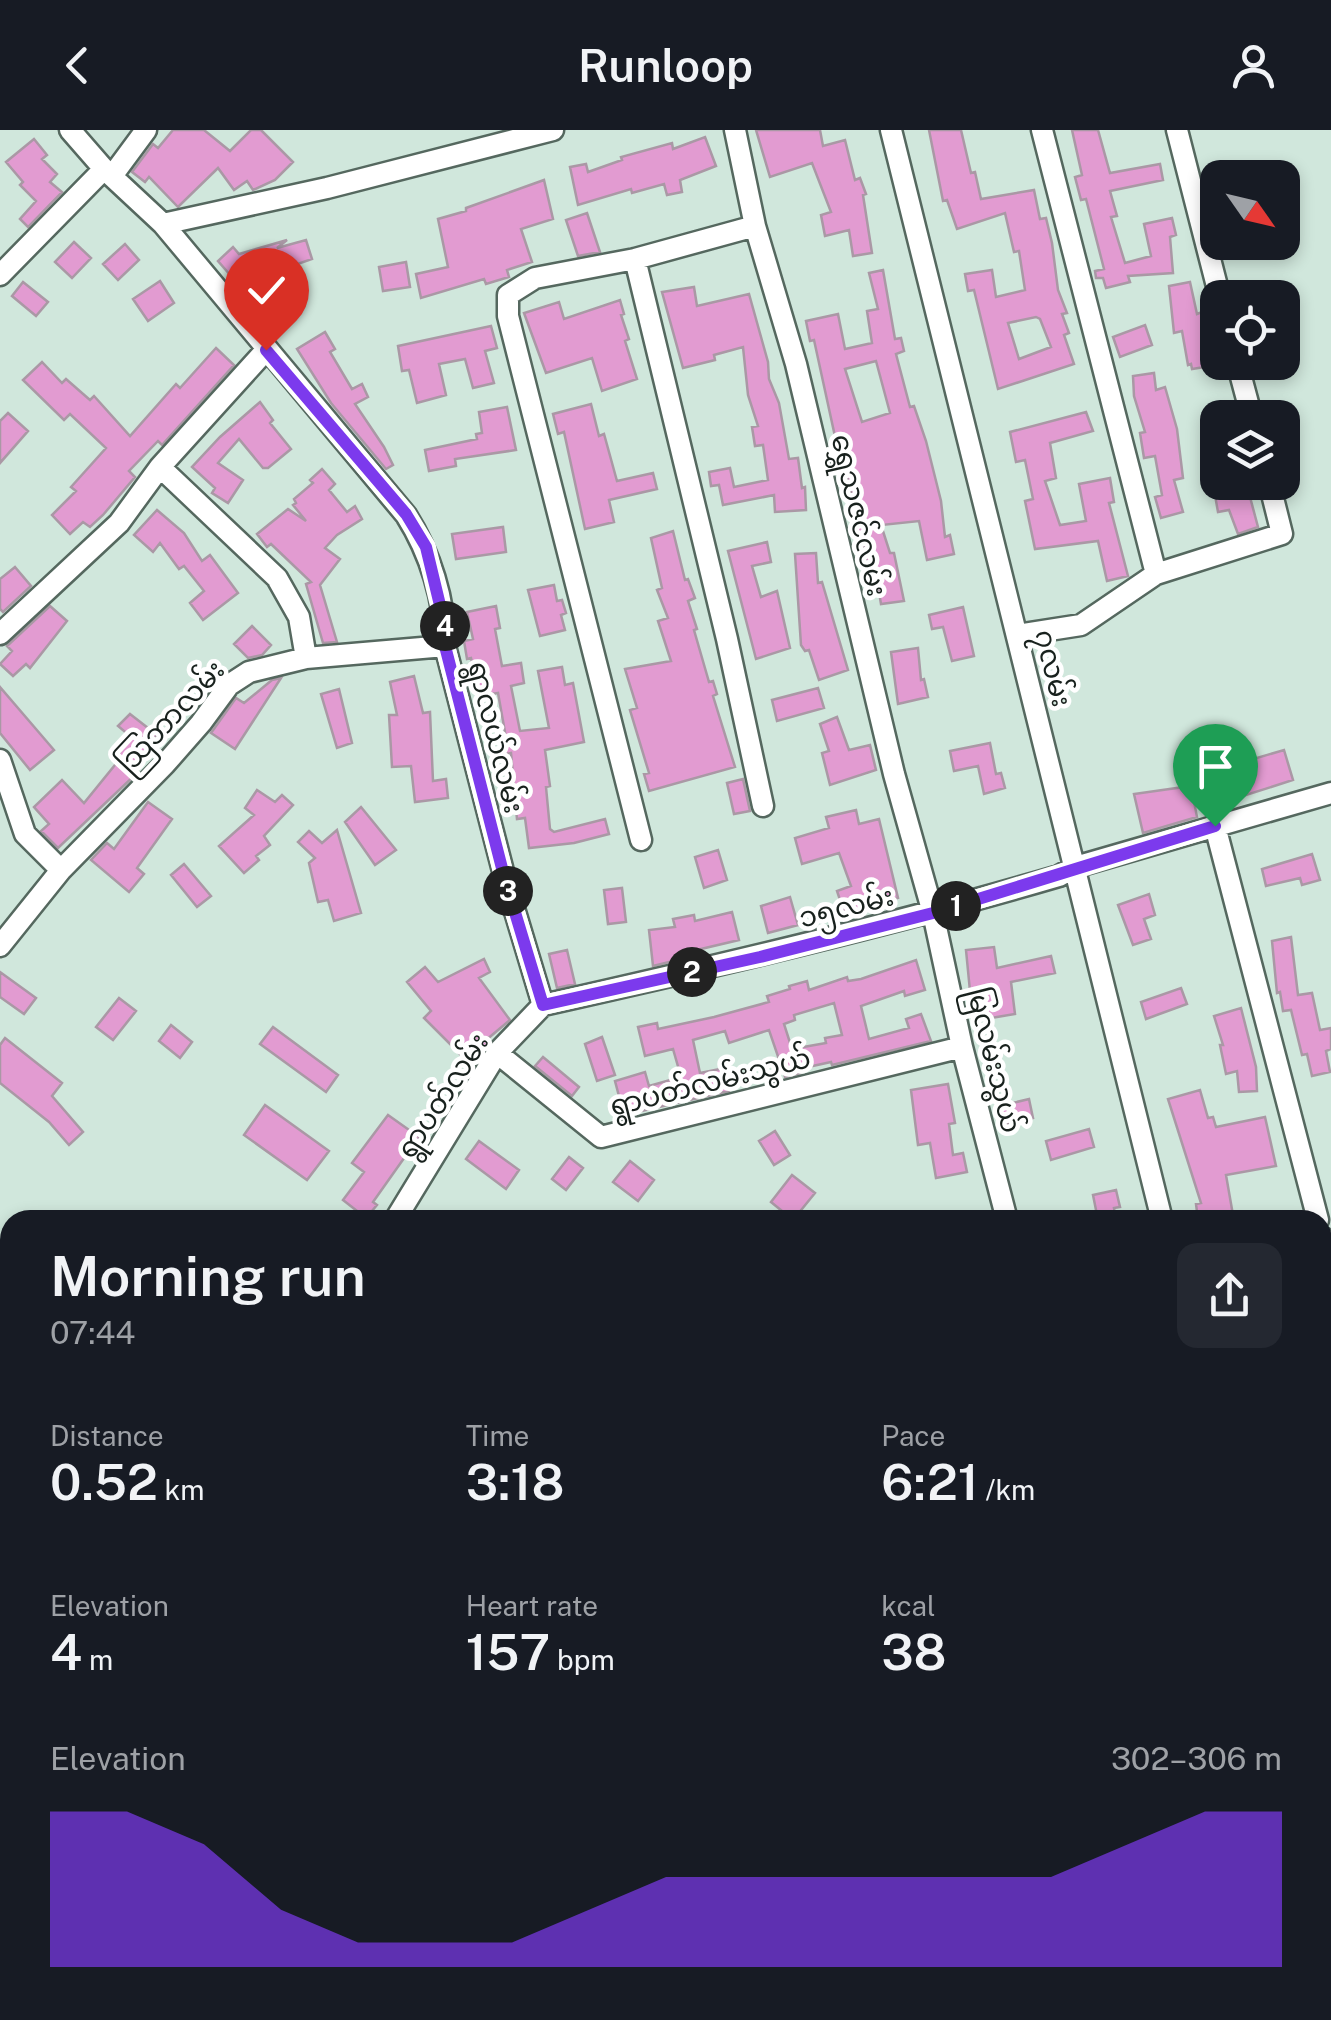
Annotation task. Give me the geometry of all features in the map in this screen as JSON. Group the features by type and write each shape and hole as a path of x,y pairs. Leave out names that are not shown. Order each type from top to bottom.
{"street":[{"name":"ရွာလယ်လမ်း","path":"70,130 164,224 406,514 426,547 445,626 445,646 504,876 543,1005"},
{"path":"0,275 108,172 146,130"},
{"path":"164,224 327,188 553,130"},
{"name":"ရွှေသဇင်လမ်း","path":"735,130 755,226 796,364 894,774 933,913"},
{"name":"၇လမ်း","path":"891,130 1160,1210"},
{"path":"1042,130 1156,574"},
{"path":"1176,130 1215,280"},
{"path":"641,840 508,316 508,295 535,278 635,259 755,226"},
{"path":"635,259 727,640 762,806"},
{"path":"0,634 119,522 160,466 266,350"},
{"path":"160,466 277,578 299,617 306,658"},
{"path":"1018,635 1081,625 1156,574 1282,534 1274,500"},
{"name":"သြဘာလမ်း","path":"0,946 61,870 189,737 229,685 249,672 306,658 445,646"},
{"path":"0,760 25,834 61,870"},
{"name":"၁၅လမ်း","path":"543,1005 760,957 933,913 1059,876 1075,866 1331,793"},
{"path":"1215,826 1315,1210"},
{"name":"မြလမ်းသွယ်","path":"933,913 962,1047 1005,1210"},
{"name":"ရွာပတ်လမ်း","path":"401,1210 496,1052 543,1005"},
{"name":"ရွာပတ်လမ်းသွယ်","path":"496,1052 601,1137 962,1047"}],"building":[{"path":"173,130 204,130 230,151 251,130 261,130 293,162 275,180 253,190 247,181 234,190 218,168 178,207 149,177 145,182 132,172 153,144 158,148"},
{"path":"756,130 820,130 823,146 845,140 855,180 860,178 866,194 863,195 872,253 853,256 849,230 825,236 821,215 831,212 812,163 770,177"},
{"path":"929,130 961,130 981,199 1034,190 1040,219 1046,218 1052,243 1058,290 1067,313 1062,314 1069,333 1064,335 1074,364 998,389 974,290 968,291 965,274 992,270 996,297 1025,290 1019,251 1014,252 1005,213 957,229 947,200 943,201","holes":["1040,319 1051,347 1019,359 1008,323"]},
{"path":"1072,130 1098,130 1110,173 1160,164 1163,180 1110,191 1117,216 1111,217 1125,263 1151,256 1144,224 1172,218 1176,235 1170,237 1173,273 1128,276 1130,282 1106,288 1103,278 1096,278 1095,271 1104,269 1086,199 1081,200 1075,177 1082,175"},
{"path":"705,137 716,166 680,180 682,192 667,195 664,184 578,205 570,167 586,164 588,172 622,160 621,157 672,143 673,149"},
{"path":"34,139 47,155 42,159 57,174 50,182 62,192 28,227 20,219 36,201 6,162"},
{"path":"544,180 553,219 521,229 532,262 507,270 509,277 486,284 484,279 421,298 416,274 448,267 438,219"},
{"path":"587,213 600,252 578,256 566,220"},
{"path":"287,240 277,248 306,240 312,259 283,269 289,292 271,299 258,265 238,284 218,261 233,247 239,254"},
{"path":"74,242 91,258 72,278 55,262"},
{"path":"125,244 139,260 118,280 103,264"},
{"path":"406,262 410,287 383,291 379,267"},
{"path":"883,270 895,339 901,338 904,351 896,354 910,407 914,406 926,441 941,501 945,537 950,535 954,554 927,560 919,521 881,525 890,553 894,553 904,601 881,604 876,574 869,575 864,547 861,548 855,528 859,526 849,482 841,464 814,340 810,341 806,321 838,314 845,349 872,343 867,311 878,309 869,273","holes":["876,361 890,413 862,422 845,369"]},
{"path":"160,281 174,303 148,321 133,299"},
{"path":"23,282 48,302 36,316 12,296"},
{"path":"1190,282 1197,314 1200,313 1200,368 1192,369 1188,365 1182,331 1174,333 1169,286"},
{"path":"694,287 697,306 749,294 769,379 779,403 789,459 798,458 806,510 775,512 774,495 723,505 719,485 711,486 709,472 730,468 734,487 768,480 763,445 755,446 752,427 758,426 748,395 743,347 714,355 715,360 683,368 662,292"},
{"path":"620,300 629,339 625,341 637,379 602,391 592,358 546,373 524,313 559,302 564,319"},
{"path":"1145,325 1152,345 1120,357 1113,337"},
{"path":"491,326 497,348 485,351 494,383 473,388 465,359 439,364 446,395 417,403 409,370 402,371 398,346"},
{"path":"325,332 335,349 330,352 352,389 362,384 368,397 355,404 393,465 386,469 331,403 297,349"},
{"path":"216,348 234,365 162,445 158,441 129,471 135,477 103,515 90,527 83,522 70,534 52,515 76,491 71,487 106,448 70,414 64,420 23,380 42,362 62,383 66,379 90,400 94,396 130,436 176,384 180,388"},
{"path":"1154,373 1156,390 1165,387 1177,429 1183,478 1174,480 1183,512 1161,518 1155,497 1162,495 1155,456 1144,458 1140,433 1145,432 1134,396 1133,376"},
{"path":"260,402 273,420 270,423 291,449 263,468 239,439 218,463 243,480 228,503 212,493 215,488 192,467"},
{"path":"591,404 617,481 653,473 657,489 609,500 614,522 585,529 564,432 558,434 553,414"},
{"path":"507,407 516,450 455,459 456,466 429,471 425,450 477,439 476,434 482,433 479,412"},
{"path":"1086,412 1093,431 1050,443 1056,478 1045,481 1060,525 1086,521 1079,484 1110,478 1114,502 1109,503 1128,576 1107,581 1098,541 1035,549 1025,501 1033,499 1025,460 1016,462 1010,432"},
{"path":"8,413 28,431 0,463 0,421"},
{"path":"322,469 335,484 329,490 347,512 355,506 362,519 325,548 340,559 320,585 337,642 323,643 306,584 311,582 271,544 267,547 257,534 288,509 306,521 293,505 294,499"},
{"path":"1216,500 1251,500 1258,527 1238,534 1229,510 1218,512"},
{"path":"157,510 184,533 202,561 210,555 238,593 203,620 190,603 204,591 184,566 179,569 160,543 153,552 134,535"},
{"path":"503,527 506,552 456,559 452,534"},
{"path":"673,531 685,580 688,579 695,598 688,601 697,629 694,630 709,682 713,681 717,694 713,696 735,767 649,791 644,774 649,773 630,710 637,708 625,669 671,661 658,621 668,618 657,590 662,588 651,538"},
{"path":"767,542 771,562 752,566 761,597 777,591 790,648 756,659 728,551"},
{"path":"816,553 818,583 822,582 848,670 819,680 809,650 801,645 795,554"},
{"path":"15,567 31,586 3,612 0,579"},
{"path":"554,585 557,601 562,600 566,613 561,615 565,630 540,636 528,590"},
{"path":"50,606 67,621 30,668 26,664 13,676 0,664 12,651 7,646"},
{"path":"496,606 500,628 495,629 502,666 521,663 524,683 511,686 520,731 549,728 538,671 562,667 565,685 573,683 584,742 545,750 550,829 554,832 605,819 609,834 529,848 525,818 517,819 511,753 505,754 498,693 480,696 464,641 473,639 467,612"},
{"path":"963,607 974,656 952,661 943,627 932,629 929,615"},
{"path":"252,626 271,645 262,655 248,658 234,644"},
{"path":"918,648 921,680 924,679 928,697 898,704 891,652"},
{"path":"414,676 423,713 430,712 433,781 446,779 448,798 415,802 411,766 392,767 389,715 397,715 390,682"},
{"path":"281,678 235,749 211,733 236,698 244,703 272,680"},
{"path":"0,687 54,750 30,770 0,733"},
{"path":"818,688 824,708 777,721 772,700"},
{"path":"339,689 352,743 337,748 321,694"},
{"path":"130,714 157,735 144,752 135,775 58,848 41,831 49,824 34,807 62,780 84,803 119,760 116,758 130,736 118,726"},
{"path":"837,717 849,750 870,745 876,770 830,785 822,753 829,751 820,724"},
{"path":"990,743 996,774 1001,773 1005,788 984,794 978,766 954,771 950,751"},
{"path":"1284,750 1293,780 1243,796 1233,765"},
{"path":"743,779 750,811 734,814 727,783"},
{"path":"1191,786 1197,817 1143,833 1134,794"},
{"path":"257,790 275,802 282,795 293,805 264,836 270,845 244,873 219,846 254,815 245,808"},
{"path":"148,802 172,819 137,868 144,874 129,892 91,860 107,843 114,849"},
{"path":"361,807 396,850 375,865 345,822"},
{"path":"856,810 859,824 879,819 898,898 863,908 864,912 846,918 837,891 851,886 839,853 802,864 795,838 829,828 826,817"},
{"path":"337,830 361,913 334,921 328,900 318,902 309,863 315,858 298,842 309,831 322,843"},
{"path":"718,850 727,880 704,888 695,857"},
{"path":"1312,854 1320,880 1302,885 1300,878 1266,886 1262,869"},
{"path":"184,864 211,896 197,907 171,875"},
{"path":"622,888 626,922 608,924 604,890"},
{"path":"1149,894 1155,915 1144,919 1151,939 1133,945 1118,905"},
{"path":"790,897 798,925 768,933 761,906"},
{"path":"732,912 739,940 653,966 649,930 675,927 673,919 694,915 695,921"},
{"path":"1291,937 1298,995 1312,993 1320,1030 1331,1028 1331,1049 1326,1051 1330,1072 1312,1076 1307,1054 1302,1055 1291,1010 1283,1011 1280,992 1277,993 1272,941"},
{"path":"994,947 997,968 1051,956 1055,973 1011,982 1015,1014 979,1020 975,990 970,991 966,950"},
{"path":"567,950 575,984 557,988 549,954"},
{"path":"484,959 490,972 479,978 510,1020 485,1041 488,1043 471,1065 424,1018 431,1011 407,982 425,967 438,982"},
{"path":"916,960 925,990 905,996 904,991 861,1006 869,1039 909,1028 906,1019 921,1014 931,1041 799,1069 800,1073 785,1077 769,1030 729,1043 725,1031 693,1040 700,1073 725,1068 729,1091 624,1115 615,1081 645,1072 649,1086 681,1077 673,1049 645,1056 638,1027 657,1023 658,1029 714,1017 769,1002 767,996 807,981 809,990 847,977 848,981","holes":["834,1003 842,1035 825,1038 826,1043 792,1049 784,1024 795,1020 794,1015"]},
{"path":"0,972 36,998 24,1014 0,997"},
{"path":"1181,988 1187,1004 1146,1019 1141,1002"},
{"path":"119,998 136,1011 113,1040 96,1027"},
{"path":"1241,1008 1256,1067 1257,1091 1239,1092 1237,1071 1226,1074 1214,1016"},
{"path":"171,1025 192,1042 180,1058 159,1041"},
{"path":"273,1027 338,1075 326,1092 260,1044"},
{"path":"602,1037 615,1075 597,1081 585,1044"},
{"path":"5,1038 62,1083 52,1096 83,1132 69,1145 49,1122 0,1083 0,1045"},
{"path":"543,1057 579,1087 572,1096 535,1066"},
{"path":"948,1084 955,1123 949,1124 953,1155 963,1153 967,1172 936,1178 930,1143 918,1145 911,1090"},
{"path":"1200,1090 1208,1118 1213,1117 1216,1127 1265,1117 1276,1166 1226,1175 1232,1210 1197,1210 1196,1204 1201,1203 1168,1099"},
{"path":"1029,1099 1033,1118 1001,1125 996,1107"},
{"path":"265,1105 329,1151 307,1180 244,1135"},
{"path":"388,1115 419,1137 373,1202 377,1205 373,1210 356,1210 343,1200 364,1172 352,1163"},
{"path":"1089,1129 1094,1147 1051,1160 1046,1141"},
{"path":"775,1131 790,1155 774,1165 759,1141"},
{"path":"479,1141 519,1170 506,1189 466,1159"},
{"path":"569,1157 583,1168 566,1190 552,1179"},
{"path":"630,1161 654,1180 638,1201 613,1182"},
{"path":"792,1175 815,1193 801,1210 781,1210 771,1202"},
{"path":"1116,1190 1120,1207 1096,1210 1093,1195"}],"route":[{"path":"266,350 406,514 426,547 445,626 445,646 504,876 543,1005 760,957 933,913 1059,876 1075,866 1215,826"}]}
